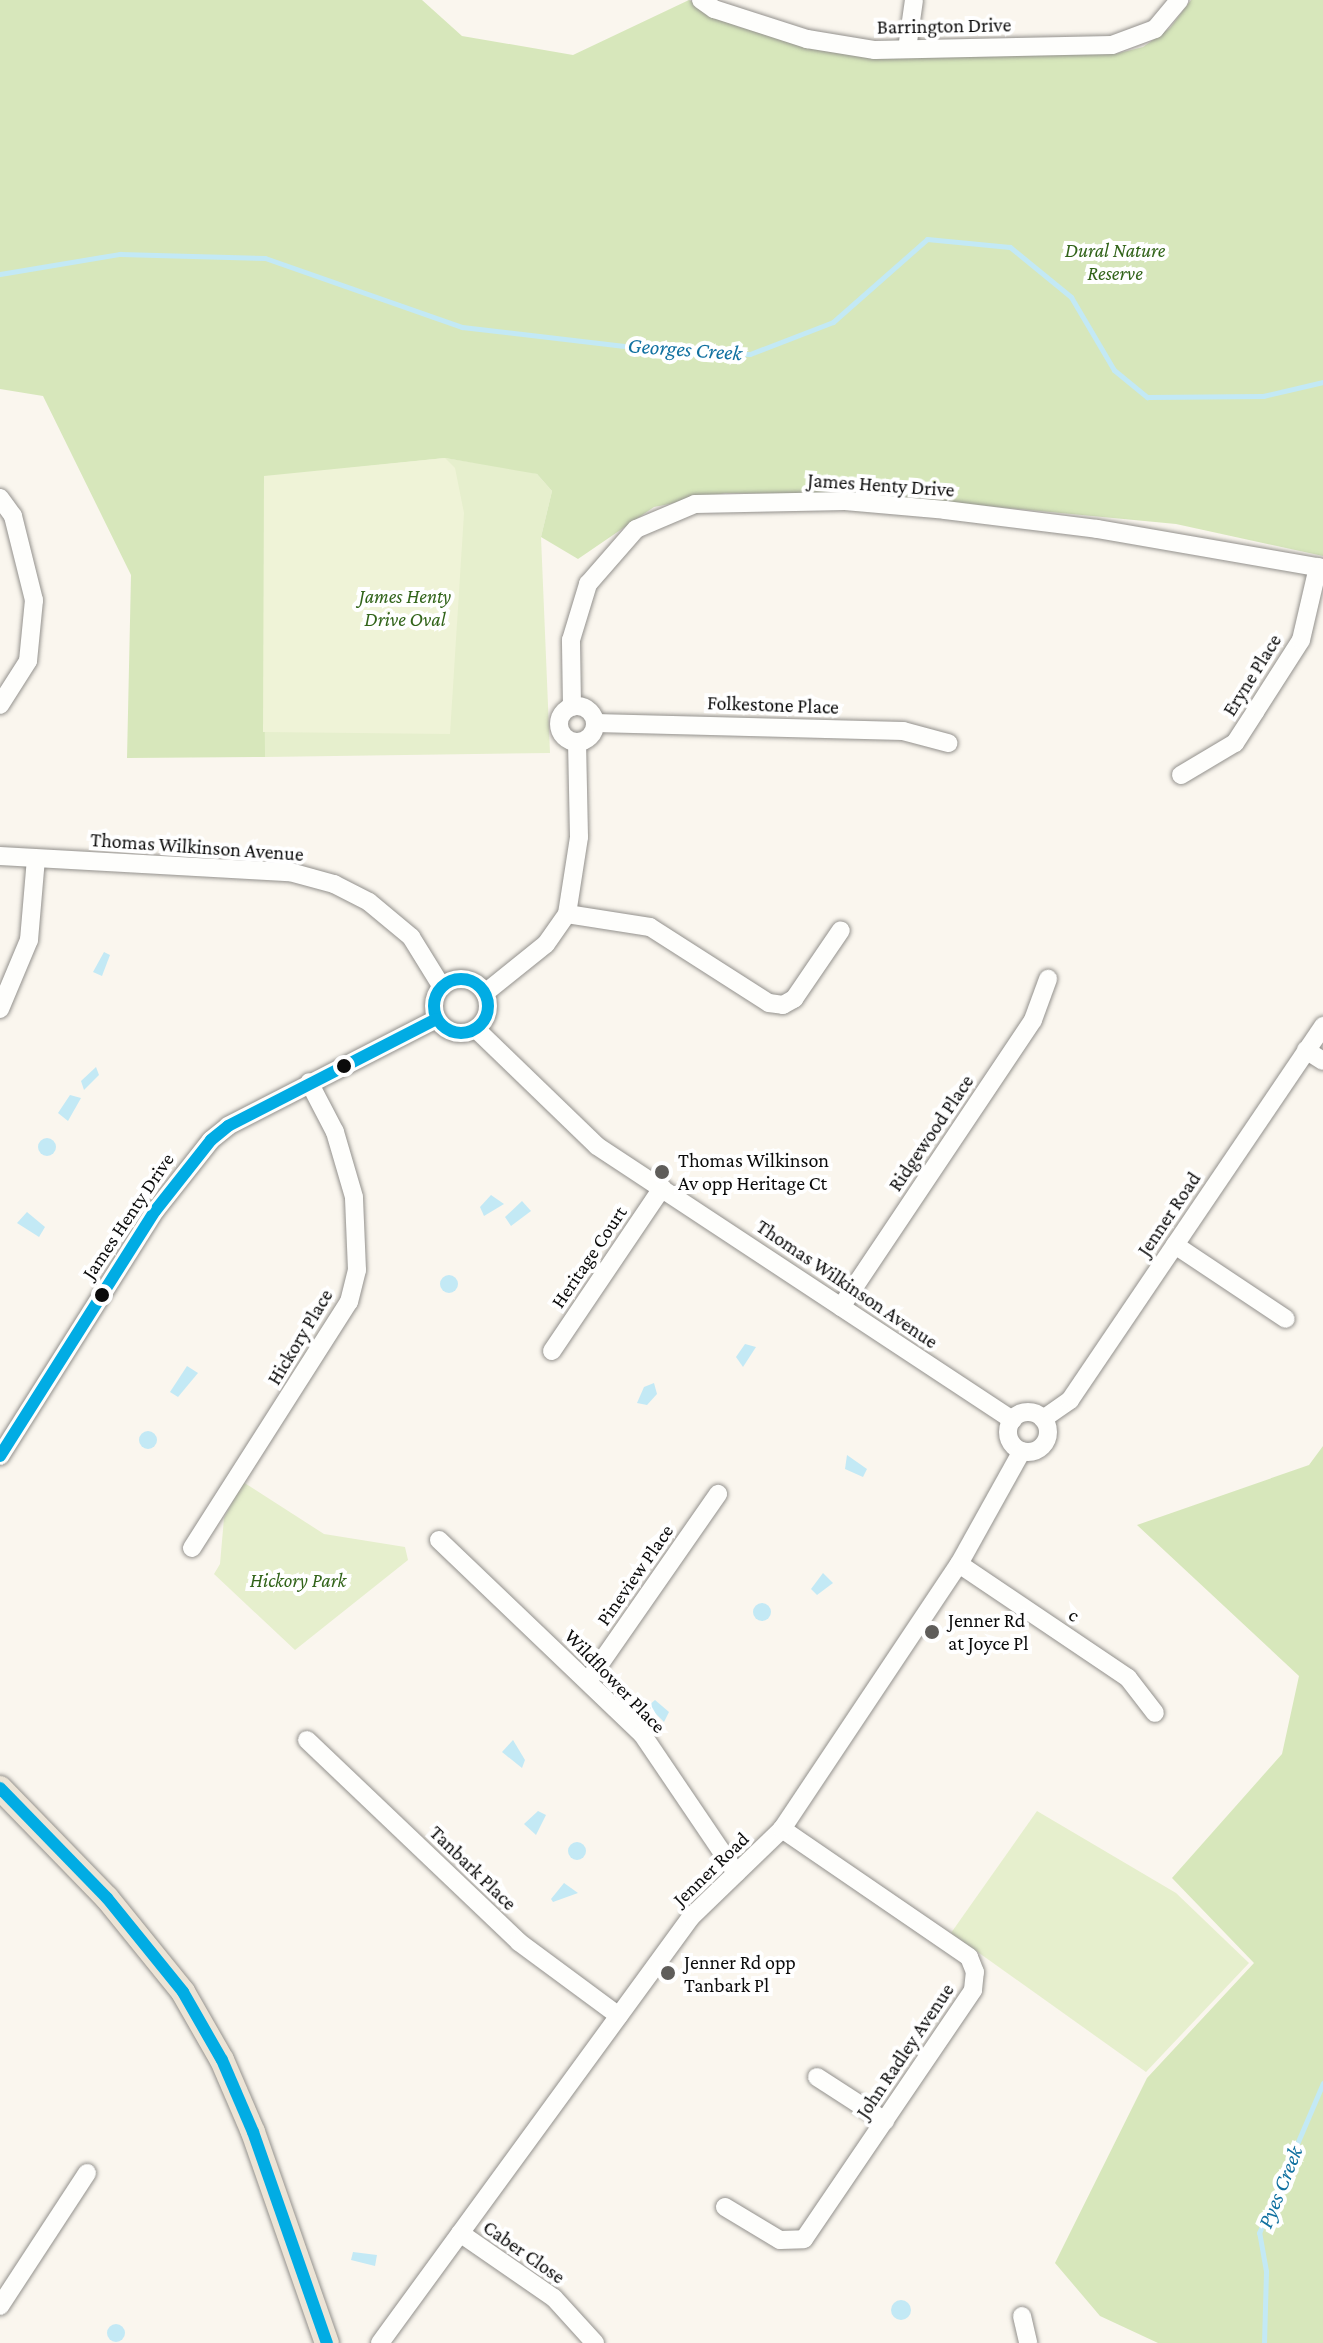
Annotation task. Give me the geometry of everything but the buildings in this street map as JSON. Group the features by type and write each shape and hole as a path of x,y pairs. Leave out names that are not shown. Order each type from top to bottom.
{"main road":[{"path":"0,1788 107,1898 183,1992 222,2060 253,2132 327,2343"}],"street":[{"name":"Barrington Drive","path":"701,0 744,19 840,47 907,49 1112,45 1155,29 1179,0"},
{"path":"907,49 914,0"},
{"path":"0,498 13,516 34,600 28,661 0,705"},
{"name":"James Henty Drive","path":"572,707 571,640 588,584 636,529 695,504 845,501 945,510 1111,531 1320,568"},
{"name":"Eryne Place","path":"1181,775 1235,743 1301,640 1320,568"},
{"path":"572,707 587,709 595,723 588,738 577,742 562,735 559,724 572,707"},
{"name":"Folkestone Place","path":"595,723 903,731 948,743"},
{"path":"485,993 546,944 567,914 579,837 577,742"},
{"name":"Thomas Wilkinson Avenue","path":"0,856 290,872 334,884 369,902 411,937 442,987"},
{"path":"0,1009 29,940 36,859"},
{"path":"567,914 650,927 769,1003 783,1005 794,999 841,930"},
{"path":"465,979 485,993 488,1009 476,1029 458,1034 436,1019 434,1002 442,987 465,979"},
{"name":"Ridgewood Place","path":"841,1307 1033,1020 1048,979"},
{"name":"James Henty Drive","path":"0,1456 194,1157 228,1126 436,1019"},
{"name":"Jenner Road","path":"1043,1419 1070,1400 1323,1026"},
{"name":"Thomas Wilkinson Avenue","path":"476,1029 597,1146 1013,1420"},
{"path":"1306,1050 1323,1061"},
{"name":"Hickory Place","path":"192,1548 349,1302 357,1270 354,1197 335,1132 309,1082"},
{"name":"Heritage Court","path":"552,1351 662,1188"},
{"path":"1175,1245 1286,1319"},
{"path":"1031,1413 1043,1419 1048,1431 1045,1443 1035,1451 1022,1451 1009,1438 1013,1420 1031,1413"},
{"name":"Jenner Road","path":"383,2338 691,1917 782,1829 959,1564 1022,1451"},
{"name":"Pineview Place","path":"588,1681 718,1494"},
{"name":"Wildflower Place","path":"439,1540 642,1734 736,1873"},
{"name":"c","path":"959,1564 1128,1678 1155,1713"},
{"name":"Tanbark Place","path":"307,1740 519,1942 619,2016"},
{"name":"John Radley Avenue","path":"725,2207 780,2240 804,2239 973,1990 975,1972 969,1957 782,1829"},
{"path":"817,2077 885,2121"},
{"path":"0,2306 87,2173"},
{"name":"Caber Close","path":"460,2233 554,2298 595,2343"},
{"path":"1022,2316 1028,2343"}],"green space":[{"name":"Dural Nature Reserve","path":"0,0 422,0 462,36 573,55 689,0 739,27 869,57 1115,54 1143,47 1170,28 1191,0 1323,0 1323,556 1176,524 873,495 725,493 654,507 578,559 541,537 552,491 537,474 445,458 264,477 265,757 127,758 131,575 43,396 0,389"},
{"name":"James Henty Drive Oval","path":"445,458 477,463 481,459 537,474 552,491 541,537 550,753 265,757 264,476"},
{"name":"James Henty Drive Oval","path":"445,458 455,468 464,513 450,734 263,732 264,476"},
{"path":"1323,1446 1323,2343 1158,2343 1100,2316 1055,2263 1147,2078 1254,1963 1172,1878 1282,1754 1299,1676 1137,1525 1309,1465"},
{"name":"Hickory Park","path":"243,1482 324,1534 405,1547 408,1560 295,1650 214,1574 220,1564 224,1518"},
{"path":"1037,1811 1176,1893 1249,1963 1146,2072 951,1933"}],"water":[{"path":"104,952 110,955 102,976 93,972"},
{"path":"96,1067 99,1075 84,1090 81,1081"},
{"path":"70,1095 81,1098 68,1121 58,1113"},
{"path":"47,1138 56,1147 47,1156 38,1147"},
{"path":"491,1195 504,1204 484,1216 480,1207"},
{"path":"522,1201 531,1211 511,1226 505,1217"},
{"path":"27,1212 45,1227 39,1237 17,1223"},
{"path":"449,1275 458,1284 449,1293 440,1284"},
{"path":"745,1344 756,1347 743,1367 736,1357"},
{"path":"187,1366 198,1373 178,1397 170,1392"},
{"path":"654,1383 657,1394 647,1405 637,1403 644,1387"},
{"path":"148,1431 157,1440 148,1449 139,1440"},
{"path":"847,1455 867,1469 863,1477 845,1469"},
{"path":"823,1573 833,1583 817,1595 811,1589"},
{"path":"762,1603 771,1612 762,1621 753,1612"},
{"path":"655,1700 669,1712 664,1722 648,1706"},
{"path":"513,1740 525,1760 522,1768 502,1752"},
{"path":"538,1811 546,1815 536,1835 524,1824"},
{"path":"577,1842 586,1851 577,1860 568,1851"},
{"path":"564,1883 578,1893 553,1902 551,1899"},
{"path":"353,2252 377,2255 375,2266 351,2260"},
{"path":"901,2300 908,2303 911,2310 908,2317 901,2320 894,2317 891,2310 894,2303"},
{"path":"116,2324 125,2333 116,2342 107,2333"}],"waterway":[{"name":"Georges Creek","path":"0,274 120,254 265,258 462,327 665,351 750,354 833,322 927,239 1010,247 1071,297 1114,370 1147,397 1263,396 1323,382"},
{"name":"Pyes Creek","path":"1264,2343 1266,2271 1259,2233 1323,2083"}],"transit line":[{"path":"461,979 480,987 488,1006 480,1025 461,1033 442,1025 434,1006 442,987 461,979"},
{"path":"0,1456 155,1211 211,1140 228,1126 436,1019"},
{"path":"0,1788 107,1898 183,1992 222,2060 253,2132 327,2343"}],"place":[{"name":"Thomas Wilkinson Av opp Heritage Ct","path":"662,1172"},
{"name":"Jenner Rd at Joyce Pl","path":"932,1632"},
{"name":"Jenner Rd opp Tanbark Pl","path":"668,1973"}]}
